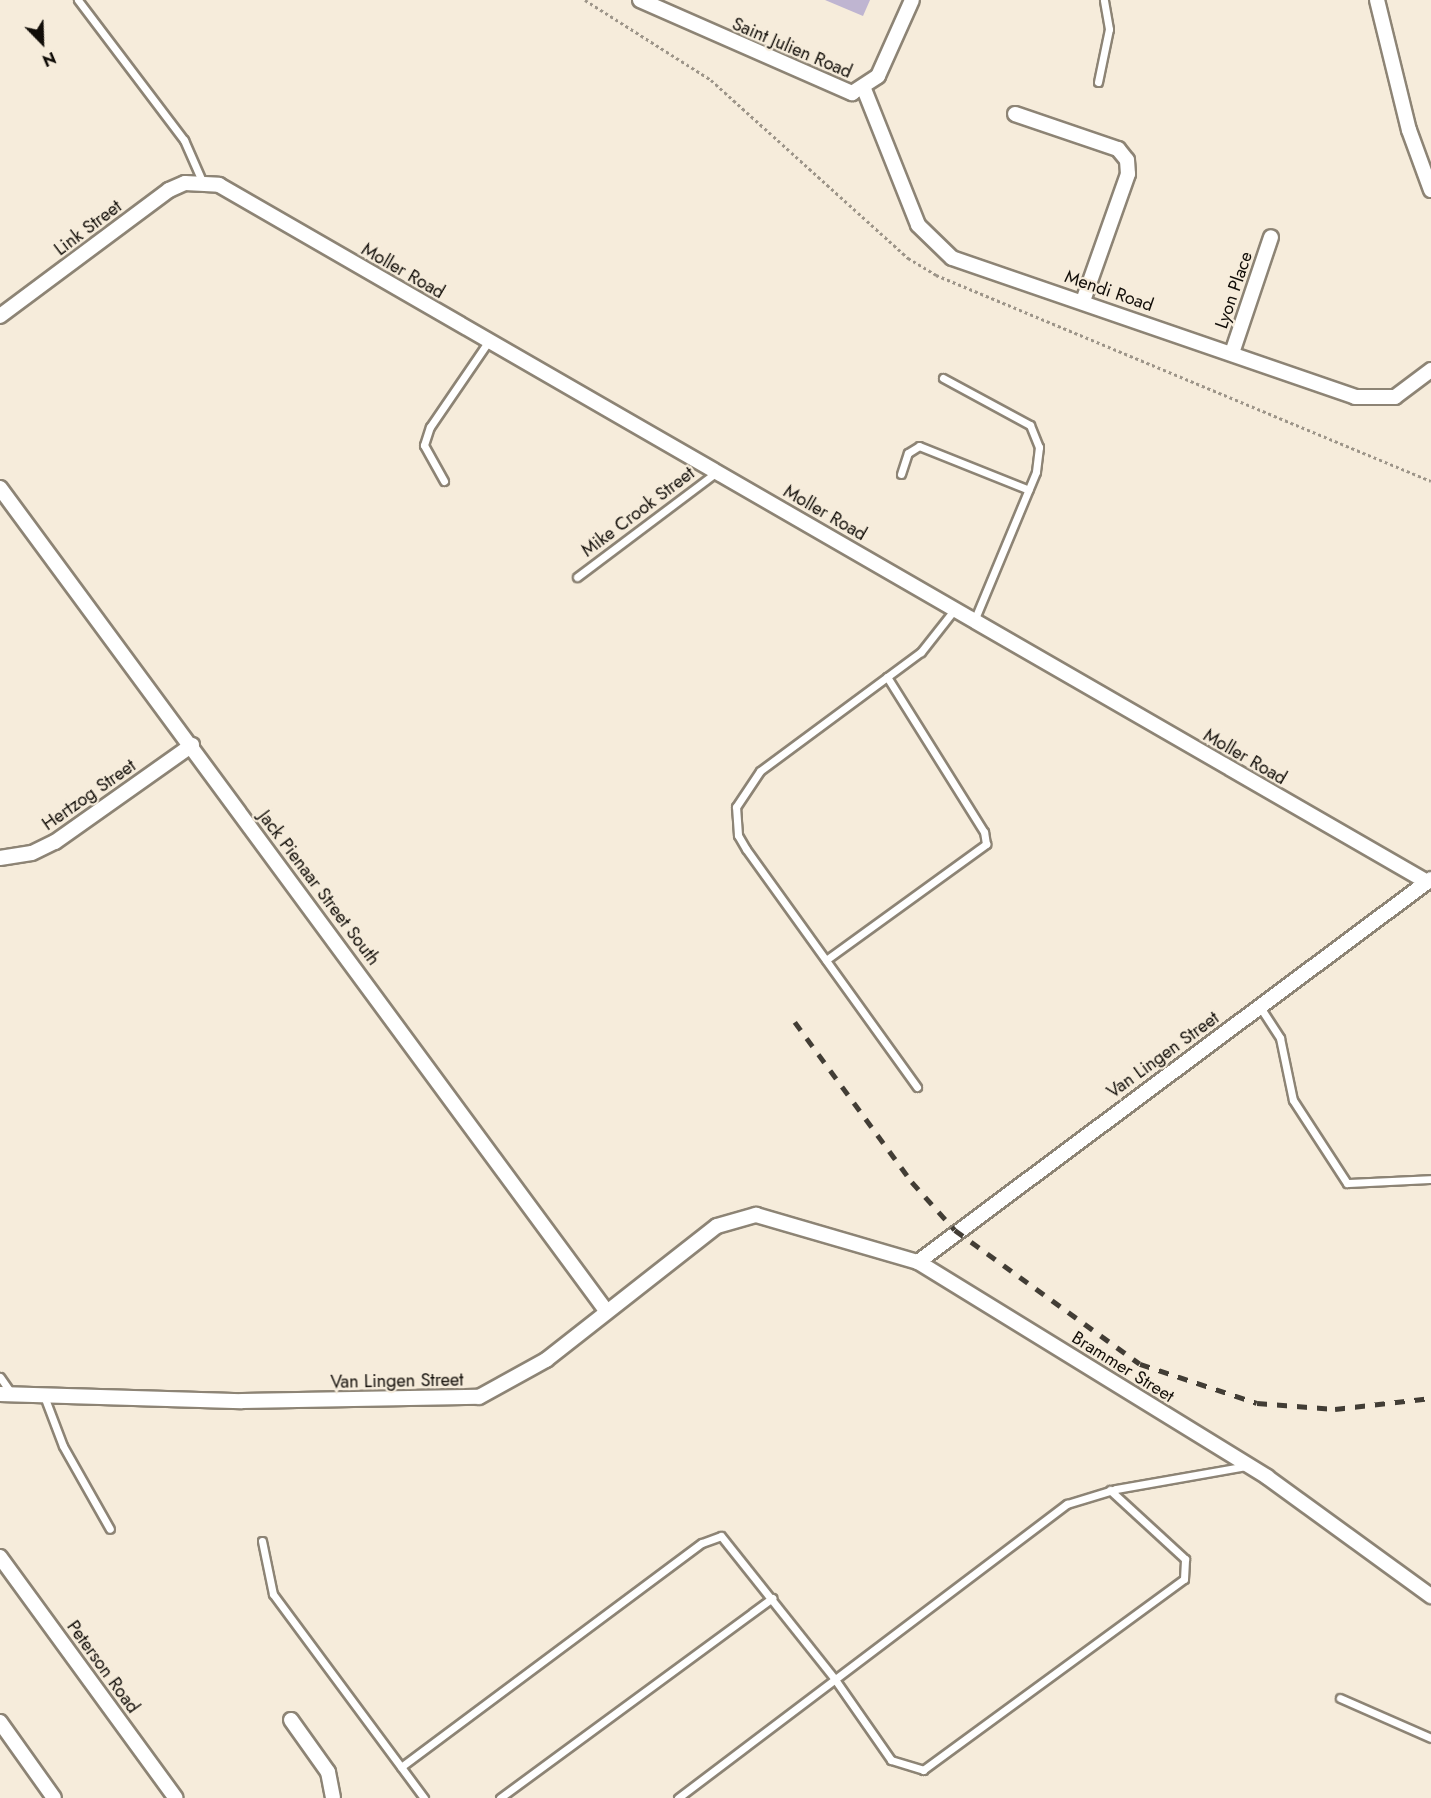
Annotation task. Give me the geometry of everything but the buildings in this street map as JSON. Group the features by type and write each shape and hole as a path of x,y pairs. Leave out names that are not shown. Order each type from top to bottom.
{"street":[{"name":"Saint Julien Road","path":"640,0 841,92 864,88"},
{"path":"864,88 878,76 912,0"},
{"path":"1377,0 1409,130 1431,190"},
{"name":"Mendi Road","path":"864,88 918,225 933,244 952,258 1375,401 1395,397 1431,370"},
{"path":"1016,114 1118,149 1127,160 1128,174 1083,301"},
{"name":"Link Street","path":"0,316 169,190 202,181"},
{"name":"Moller Road","path":"202,181 219,185 954,610 1429,880"},
{"name":"Lyon Place","path":"1232,353 1271,237"},
{"name":"Jack Pienaar Street South","path":"0,488 192,745 607,1312"},
{"name":"Hertzog Street","path":"0,858 32,853 55,842 192,745"},
{"name":"Van Lingen Street","path":"918,1262 1429,880"},
{"name":"Van Lingen Street","path":"6,1394 242,1401 479,1397 525,1374 717,1227 744,1216 772,1218"},
{"name":"Brammer Street","path":"772,1218 918,1262 1248,1466 1431,1596"},
{"name":"Peterson Road","path":"0,1557 176,1798"},
{"path":"291,1720 328,1772 333,1798"},
{"path":"0,1722 54,1798"}],"lane":[{"path":"78,0 184,140 202,181"},
{"path":"1098,82 1109,29 1104,0"},
{"path":"444,481 424,445 430,427 488,342"},
{"path":"943,378 1036,432 1038,463 974,621"},
{"path":"901,474 908,453 920,446 1029,490"},
{"name":"Mike Crook Street","path":"577,577 717,472"},
{"path":"917,1087 738,835 736,807 760,771 931,643 954,610"},
{"path":"826,960 986,844 984,832 887,677"},
{"path":"1260,1007 1280,1038 1293,1100 1342,1178 1355,1186 1431,1179"},
{"path":"0,1377 6,1394"},
{"path":"44,1396 63,1446 110,1529"},
{"path":"678,1798 1052,1513 1110,1491 1248,1466"},
{"path":"401,1767 716,1536 727,1538 834,1678 891,1760 908,1769 933,1765 1184,1579 1185,1558 1110,1491"},
{"path":"262,1541 273,1594 423,1798"},
{"path":"500,1798 772,1598"},
{"path":"1340,1698 1431,1738"}],"railway":[{"path":"795,1022 912,1182 955,1230 1140,1364 1257,1403 1335,1409 1431,1398"}]}
